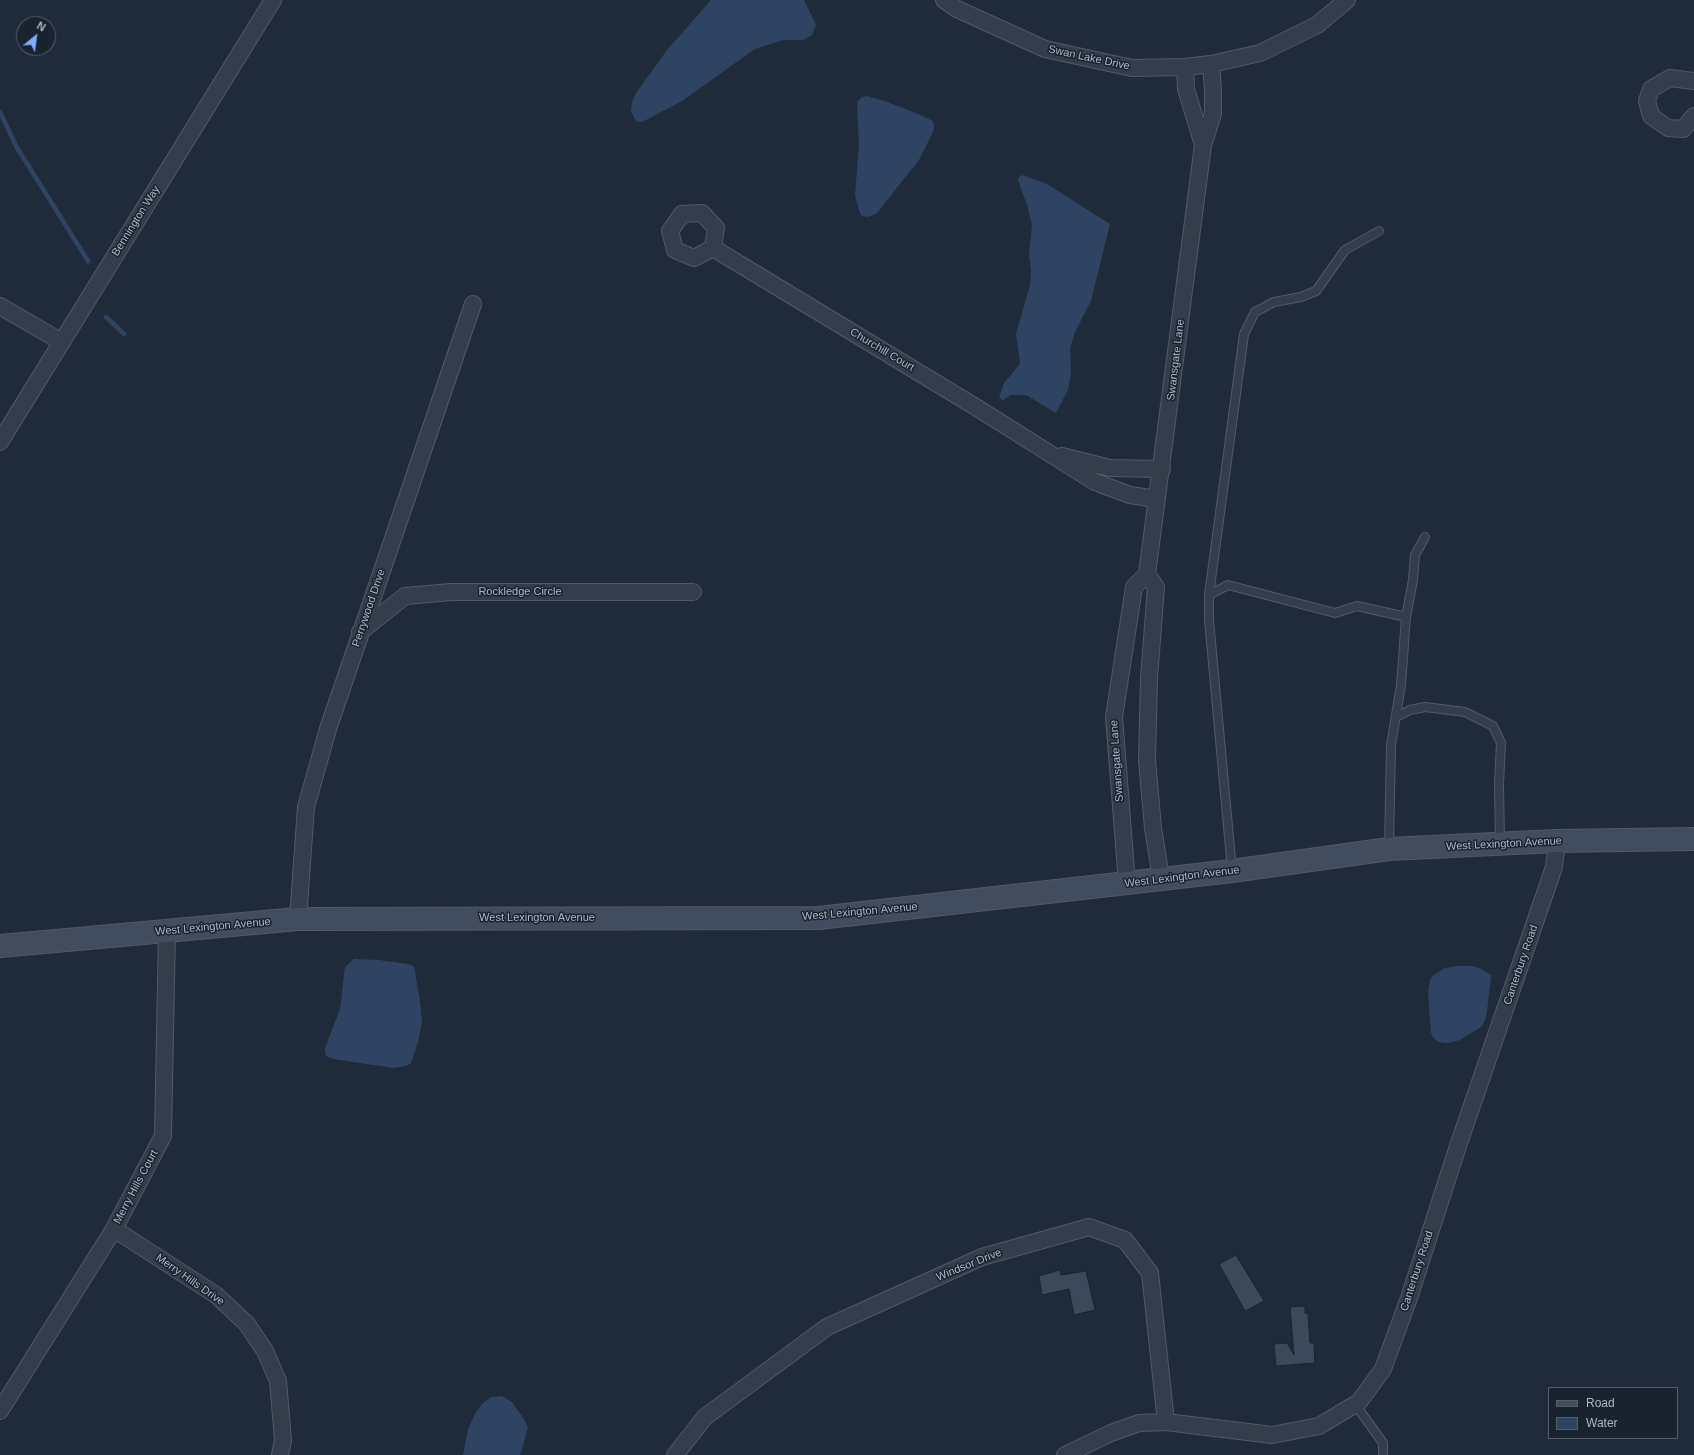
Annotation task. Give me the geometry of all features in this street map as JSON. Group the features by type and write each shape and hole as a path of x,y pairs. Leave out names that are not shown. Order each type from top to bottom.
{"street":[{"name":"Bennington Way","path":"0,442 273,0"},
{"name":"Swan Lake Drive","path":"944,0 957,9 1046,49 1132,68 1185,67 1211,64 1260,53 1317,25 1348,0"},
{"name":"Swansgate Lane","path":"1127,883 1114,718 1134,587 1147,574 1156,499 1162,469 1203,145 1213,114 1211,64"},
{"name":"Swansgate Lane","path":"1185,67 1186,89 1203,145"},
{"path":"1694,81 1670,78 1651,89 1647,101 1652,116 1668,128 1683,129 1694,116"},
{"name":"Churchill Court","path":"713,248 972,404 1095,482 1130,495 1156,499"},
{"name":"Perrywood Drive","path":"298,919 306,806 328,729 360,632 472,304"},
{"path":"0,306 62,342"},
{"name":"Churchill Court","path":"1049,453 1110,468 1162,469"},
{"path":"1147,574 1156,587 1149,678 1147,760 1153,828 1161,878"},
{"name":"Rockledge Circle","path":"360,632 405,596 451,592 692,592"},
{"name":"West Lexington Avenue","path":"0,946 298,919 819,918 1232,871 1389,849 1557,841 1694,839"},
{"name":"Canterbury Road","path":"1065,1455 1111,1433 1139,1423 1166,1422 1272,1435 1319,1426 1359,1402 1383,1369 1409,1298 1458,1146 1554,867 1557,841"},
{"name":"Merry Hills Court","path":"0,1411 114,1229 163,1136 167,931"},
{"name":"Windsor Drive","path":"675,1455 705,1417 827,1327 982,1257 1089,1227 1125,1240 1150,1273 1166,1422"},
{"name":"Merry Hills Drive","path":"114,1229 216,1296 247,1324 265,1351 278,1381 283,1440 280,1455"}],"lane":[{"path":"1232,871 1209,620 1209,595 1244,334 1255,312 1274,302 1301,297 1316,291 1345,250 1379,231"},
{"path":"1389,849 1391,745 1401,685 1406,617 1413,580 1415,555 1425,536"},
{"path":"1209,595 1228,585 1335,613 1357,606 1406,617"},
{"path":"1396,717 1410,710 1425,707 1465,712 1493,726 1501,743 1499,784 1500,844"},
{"path":"1355,1404 1383,1443 1383,1455"}],"water":[{"path":"711,0 804,0 816,25 812,35 803,40 783,40 755,49 682,101 646,120 641,122 636,121 631,112 632,102 636,93 667,50"},
{"path":"867,96 885,101 918,114 933,121 934,126 933,132 919,160 877,213 868,217 862,216 859,211 855,195 859,145 857,102 862,97"},
{"path":"1023,175 1047,184 1110,224 1091,301 1075,332 1070,348 1071,373 1068,390 1056,413 1026,395 1011,395 1003,400 999,398 1004,383 1020,364 1016,334 1030,285 1031,270 1029,256 1032,225 1018,180 1019,177"},
{"path":"354,959 379,960 414,966 422,1022 418,1042 411,1063 406,1066 394,1068 333,1059 326,1056 325,1048 340,1009 345,967"},
{"path":"1472,966 1491,975 1485,1020 1481,1027 1460,1040 1448,1043 1438,1042 1431,1033 1428,991 1430,980 1432,976 1445,968"},
{"path":"502,1396 512,1402 524,1419 528,1428 520,1455 463,1455 468,1429 476,1412 482,1404 491,1397"}],"building":[{"path":"1236,1255 1264,1301 1245,1311 1219,1264"},
{"path":"1060,1270 1061,1275 1086,1271 1095,1310 1074,1315 1069,1289 1042,1295 1039,1276"},
{"path":"1305,1306 1305,1313 1308,1313 1310,1343 1314,1343 1315,1363 1276,1366 1274,1344 1287,1343 1294,1355 1290,1307"}],"waterway":[{"path":"0,112 16,146 88,261"},
{"path":"106,317 124,334"}]}
